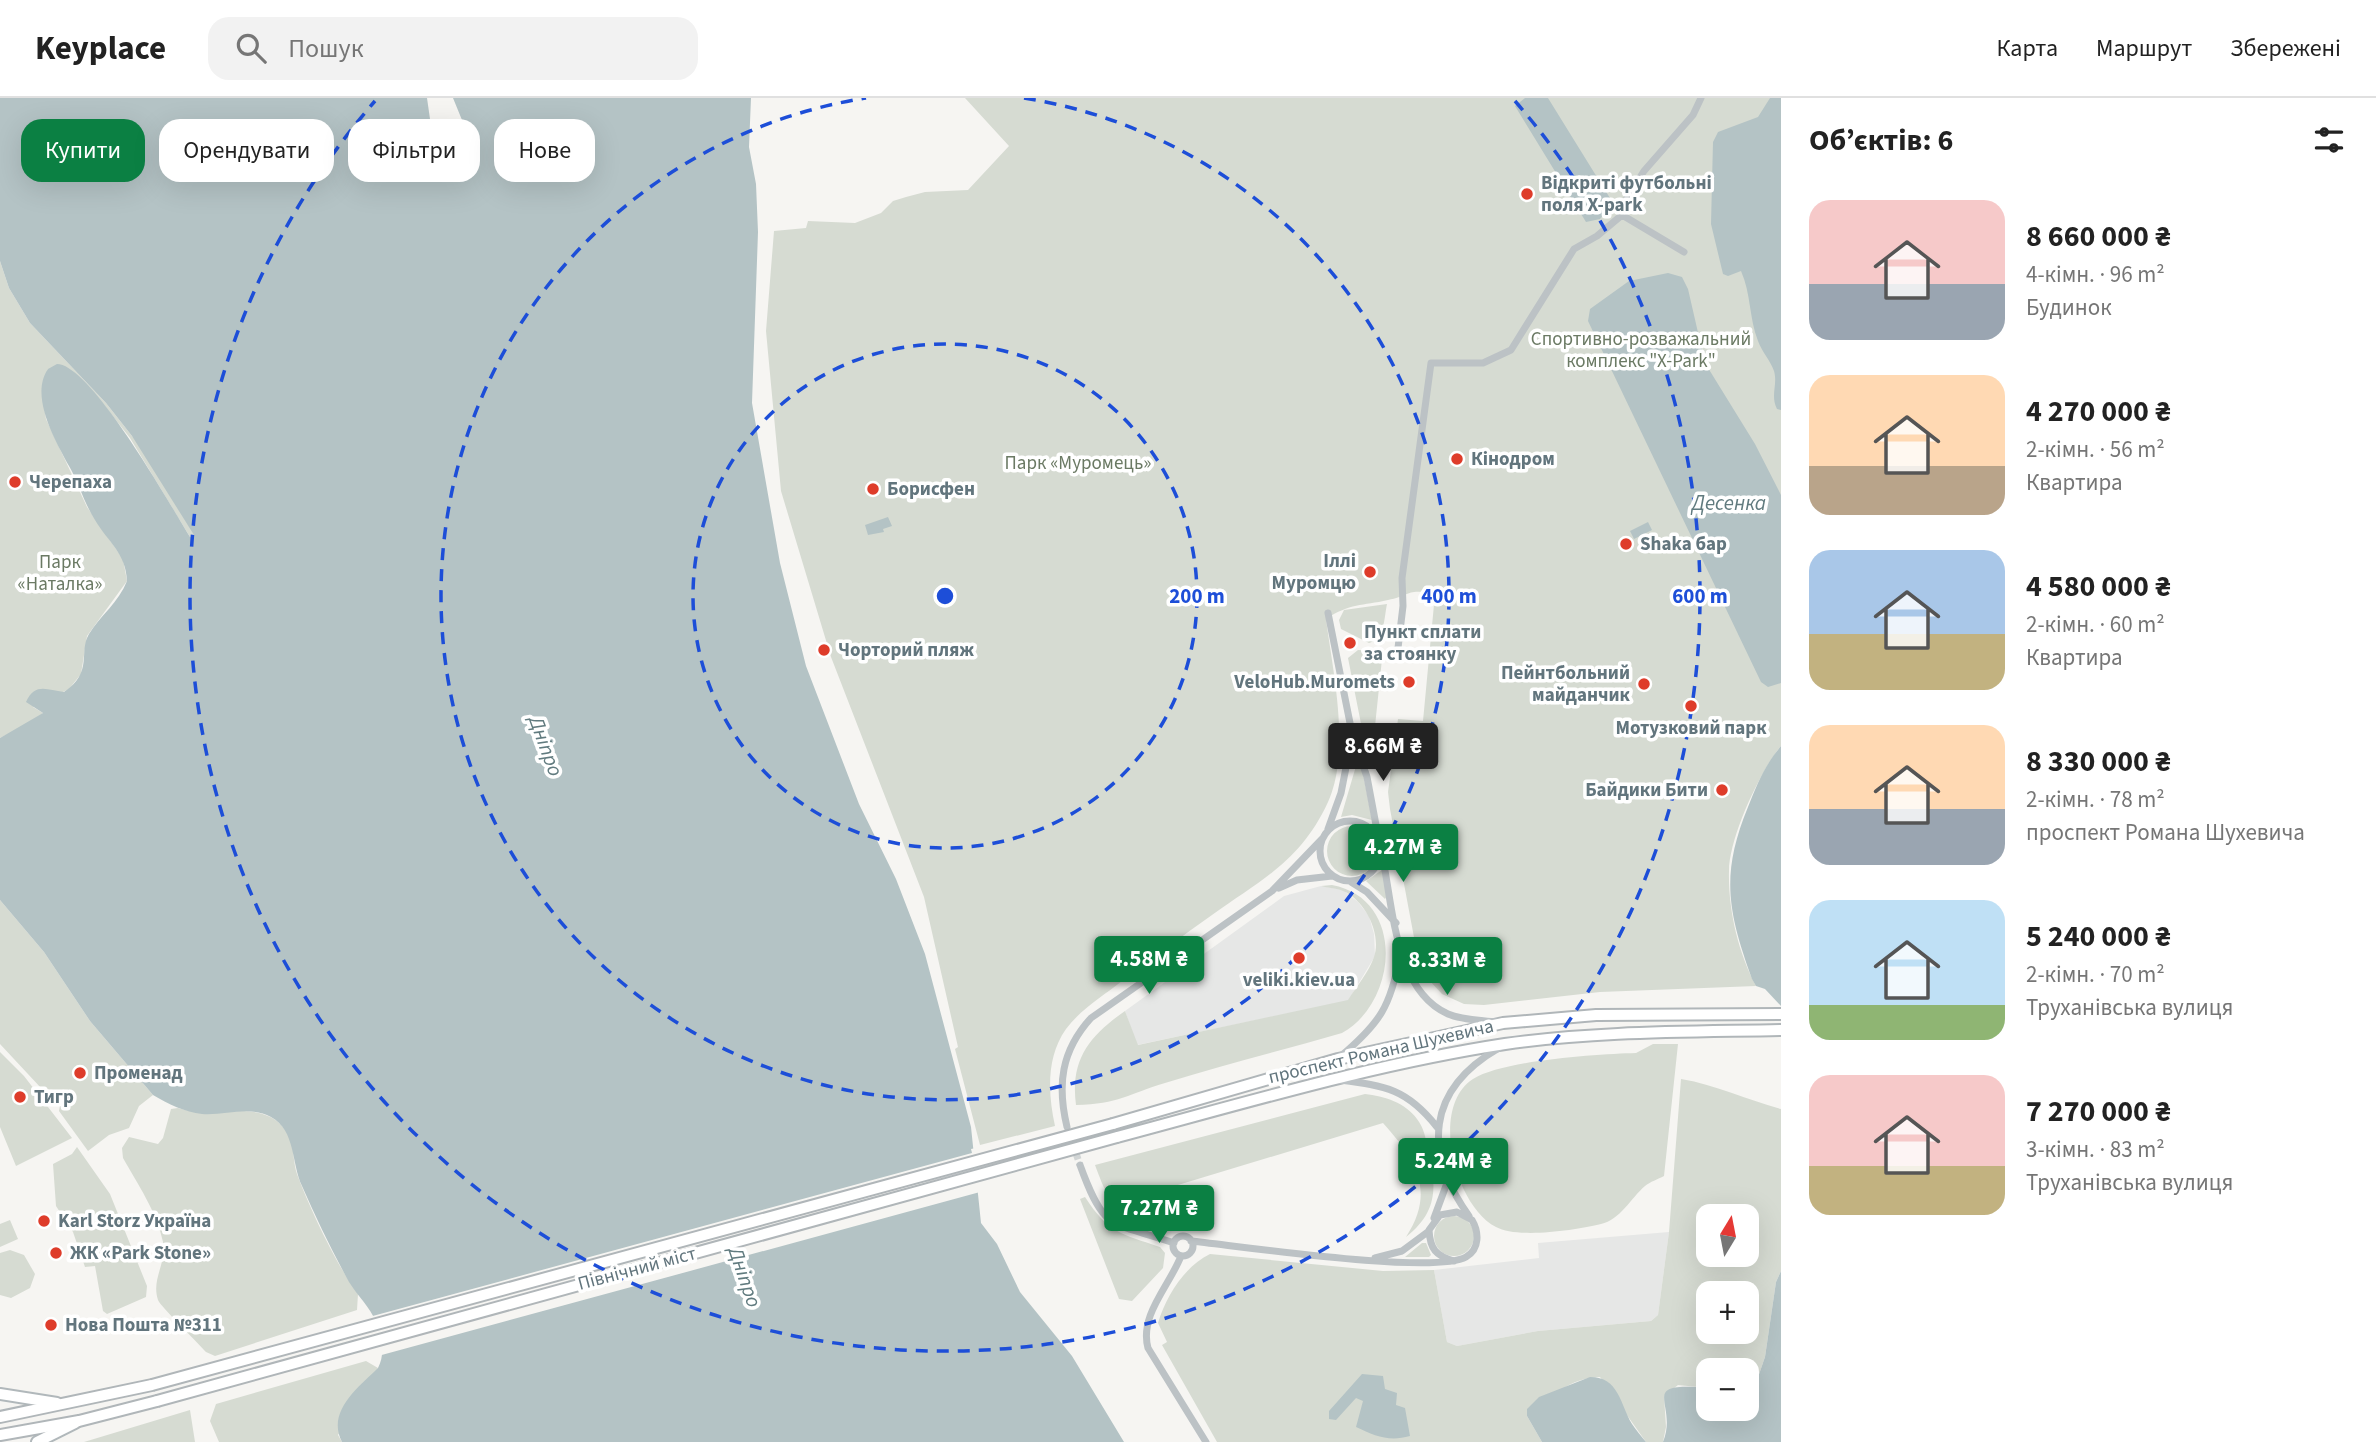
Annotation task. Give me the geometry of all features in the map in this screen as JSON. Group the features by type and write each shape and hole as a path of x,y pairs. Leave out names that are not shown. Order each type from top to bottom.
{"main road":[{"name":"проспект Романа Шухевича","path":"1113,1124 1338,1059 1503,1023 1596,1015 1781,1014"},
{"name":"проспект Романа Шухевича","path":"1117,1136 1336,1079 1505,1044 1667,1032 1781,1030"},
{"name":"Північний міст","path":"77,1403 152,1385 1113,1124"},
{"name":"Північний міст","path":"79,1421 1117,1136"},
{"path":"0,1394 25,1400 77,1403"},
{"path":"0,1418 77,1403"},
{"path":"0,1435 79,1421"},
{"path":"37,1442 79,1421"}],"street":[{"path":"1398,648 1403,606 1402,578 1431,363 1483,363 1506,354 1574,249 1597,236 1622,215 1627,198 1644,171 1692,115 1701,98"},
{"path":"1622,215 1684,253"},
{"path":"1328,613 1352,733 1367,777 1401,954 1416,987 1430,1003 1450,1015 1503,1023"},
{"path":"1067,1127 1062,1105 1063,1065 1079,1032 1091,1018 1272,891 1322,839 1341,793 1352,733"},
{"path":"1328,829 1339,823 1358,822 1367,825 1379,841"},
{"path":"1322,839 1321,860 1332,876"},
{"path":"1351,882 1361,880 1376,869 1381,850"},
{"path":"1272,891 1297,880 1332,876 1351,882 1367,892 1396,923"},
{"path":"1338,1059 1372,1030 1380,1018 1390,996 1401,954"},
{"path":"1191,1241 1191,1252 1181,1255 1174,1251 1174,1243 1182,1236 1191,1241 1360,1259 1418,1263 1454,1261 1466,1257 1475,1249 1478,1238 1472,1220 1447,1183 1437,1127 1452,1087 1465,1072 1505,1044"},
{"path":"1336,1079 1380,1085 1398,1091 1412,1100 1437,1127"},
{"path":"1080,1165 1094,1204 1105,1216 1133,1232 1174,1243"},
{"path":"1447,1183 1431,1227 1433,1250 1441,1258 1454,1261"},
{"path":"1360,1259 1402,1251 1445,1213 1457,1212 1472,1220"},
{"path":"1181,1255 1172,1278 1146,1322 1145,1336 1148,1348 1206,1442"}],"shaded area":[{"path":"1321,886 1343,890 1358,902 1369,916 1374,934 1375,956 1348,1001 1137,1045 1125,1011 1284,896"},
{"path":"1669,1232 1658,1315 1651,1321 1538,1331 1457,1346 1447,1342 1434,1270 1539,1258 1538,1243"}],"green space":[{"name":"Парк «Муромець»","path":"965,98 1781,98 1781,746 1764,771 1747,806 1734,841 1729,871 1735,930 1756,986 1600,992 1484,1005 1464,1004 1442,994 1428,979 1416,948 1388,792 1398,719 1423,721 1435,594 1414,592 1349,608 1326,619 1336,687 1338,759 1335,782 1328,802 1305,840 1263,879 1122,981 1072,1022 1059,1040 1050,1076 1055,1126 980,1145 955,1049 958,1047 924,897 831,657 781,491 766,331 774,231 806,228 808,221 855,223 881,213 893,201 906,197 925,192 968,190 1009,146"},
{"name":"Парк «Наталка»","path":"0,261 9,288 30,323 106,403 132,436 168,465 194,535 190,537 130,438 104,405 48,369 42,394 46,419 87,507 123,559 127,581 87,636 81,674 69,689 33,707 43,713 31,723 0,738"},
{"path":"1387,604 1381,633 1374,641 1369,643 1341,629 1339,620 1344,610"},
{"path":"1358,650 1373,651 1382,659 1372,755 1367,754 1348,658"},
{"path":"1356,766 1362,768 1372,820 1352,815 1341,817"},
{"path":"1352,826 1370,833 1377,851 1370,869 1352,876 1334,869 1327,851 1334,833"},
{"path":"1382,870 1387,896 1385,899 1366,881"},
{"path":"1332,885 1356,894 1373,910 1382,930 1386,953 1383,976 1374,999 1361,1018 1342,1033 1187,1076 1113,1100 1076,1105 1076,1075 1085,1050 1101,1030 1125,1011 1138,1045 1348,1000 1372,963 1376,938 1365,910 1351,895 1321,886"},
{"path":"0,900 44,952 90,1021 153,1095 139,1106 129,1128 109,1135 88,1151 59,1111 61,1100 53,1090 41,1088 0,1044"},
{"path":"1653,1044 1678,1044 1664,1176 1645,1186 1620,1213 1601,1224 1532,1233 1506,1231 1481,1216 1459,1178 1450,1133 1452,1111 1460,1093 1473,1079 1487,1072 1528,1063 1636,1053"},
{"path":"0,1052 24,1076 72,1138 16,1166 0,1127"},
{"path":"1681,1079 1781,1109 1781,1271 1776,1282 1765,1357 1759,1374 1759,1358 1696,1358 1696,1387 1678,1385 1664,1396 1666,1427 1663,1442 1646,1442 1600,1377 1570,1385 1527,1416 1542,1442 1217,1442 1162,1345 1167,1342 1158,1323 1178,1283 1192,1266 1210,1254 1383,1271 1434,1270 1447,1342 1457,1346 1538,1331 1651,1321 1658,1315 1669,1232"},
{"path":"1365,1094 1380,1096 1407,1109 1417,1119 1424,1134 1433,1176 1432,1198 1424,1218 1406,1237 1420,1205 1421,1190 1413,1163 1383,1123 1135,1198 1134,1219 1113,1203 1095,1165"},
{"path":"171,1109 201,1112 258,1113 271,1117 284,1128 291,1141 296,1170 309,1203 332,1252 358,1294 357,1310 215,1356 206,1352 165,1310 156,1292 163,1242 146,1198 123,1158 122,1148 129,1137 158,1144 163,1138"},
{"path":"77,1147 110,1194 147,1286 146,1297 107,1314 103,1311 95,1266 85,1267 73,1232 56,1206 53,1164 72,1154"},
{"path":"1085,1197 1101,1218 1117,1231 1160,1247 1165,1253 1163,1268 1132,1301 1119,1299 1080,1199"},
{"path":"1454,1216 1468,1222 1474,1236 1468,1250 1454,1256 1440,1250 1434,1236 1440,1222"},
{"path":"10,1220 18,1239 0,1247 0,1224"},
{"path":"1422,1243 1426,1243 1431,1255 1429,1257 1405,1257"},
{"path":"10,1250 24,1255 35,1274 30,1288 11,1298 0,1295 0,1253"},
{"path":"366,1361 378,1368 338,1435 342,1442 219,1442 210,1421 216,1404"},
{"path":"190,1410 195,1442 84,1442"}],"water":[{"name":"Дніпро","path":"0,98 427,98 430,119 348,119 348,182 480,182 480,119 462,119 453,98 751,98 749,147 756,184 758,232 752,403 780,563 806,666 859,804 896,879 925,954 971,1127 981,1223 997,1244 1020,1292 1072,1356 1124,1442 342,1442 338,1431 341,1410 354,1392 378,1368 382,1356 381,1339 373,1317 349,1282 313,1210 299,1177 285,1130 271,1117 263,1114 246,1111 196,1113 153,1095 90,1021 44,952 0,900 0,738 43,713 26,702 33,692 42,689 64,692 73,685 82,670 89,634 119,596 127,581 120,555 91,513 46,419 41,392 48,369 57,364 72,370 89,387 129,439 190,537 194,535 132,436 106,403 30,323 9,288 0,261"},
{"path":"1525,98 1548,98 1613,203 1600,219 1586,222 1515,106"},
{"path":"1770,98 1781,98 1781,410 1777,409 1775,404 1774,371 1755,332 1741,271 1728,276 1723,274 1711,224 1713,142 1718,132 1758,117"},
{"name":"Десенка","path":"1668,273 1682,277 1688,289 1705,363 1755,444 1781,495 1781,683 1768,687 1761,682 1588,321 1590,309 1629,281"},
{"path":"888,517 892,526 883,529 884,532 868,535 865,525"},
{"path":"1648,522 1652,530 1634,539 1630,531"},
{"path":"1781,746 1781,1006 1765,989 1756,986 1752,979 1737,933 1730,893 1733,853 1739,831 1762,775"},
{"path":"1781,1271 1781,1442 1663,1442 1667,1428 1664,1398 1666,1392 1672,1388 1696,1387 1696,1421 1759,1421 1759,1374 1765,1357 1776,1282"},
{"path":"1362,1374 1383,1376 1385,1389 1397,1393 1396,1405 1405,1408 1410,1436 1382,1437 1356,1427 1363,1401 1356,1398 1336,1420 1329,1419 1329,1411"},
{"path":"1590,1377 1600,1378 1613,1387 1632,1424 1646,1442 1542,1442 1527,1416 1527,1409 1539,1397"}],"pier":[{"path":"976,1148 980,1192 378,1356 378,1343 369,1317 972,1153 971,1149"}],"tunnel":[{"path":"1069,1133 1080,1165"}],"place":[{"name":"Відкриті футбольні поля X-park","path":"1527,194"},
{"name":"Кінодром","path":"1457,459"},
{"name":"Черепаха","path":"15,482"},
{"name":"Борисфен","path":"873,489"},
{"name":"Shaka бар","path":"1626,544"},
{"name":"Іллі Муромцю","path":"1370,572"},
{"name":"Пункт сплати за стоянку","path":"1350,643"},
{"name":"Чорторий пляж","path":"824,650"},
{"name":"VeloHub.Muromets","path":"1409,682"},
{"name":"Пейнтбольний майданчик","path":"1644,684"},
{"name":"Мотузковий парк","path":"1691,706"},
{"name":"Байдики Бити","path":"1722,790"},
{"name":"veliki.kiev.ua","path":"1299,958"},
{"name":"Променад","path":"80,1073"},
{"name":"Тигр","path":"20,1097"},
{"name":"Karl Storz Україна","path":"44,1221"},
{"name":"ЖК «Park Stone»","path":"56,1253"},
{"name":"Нова Пошта №311","path":"51,1325"}],"park label":[{"name":"Спортивно-розважальний комплекс \"Х-Park\"","path":"1641,350"}]}
